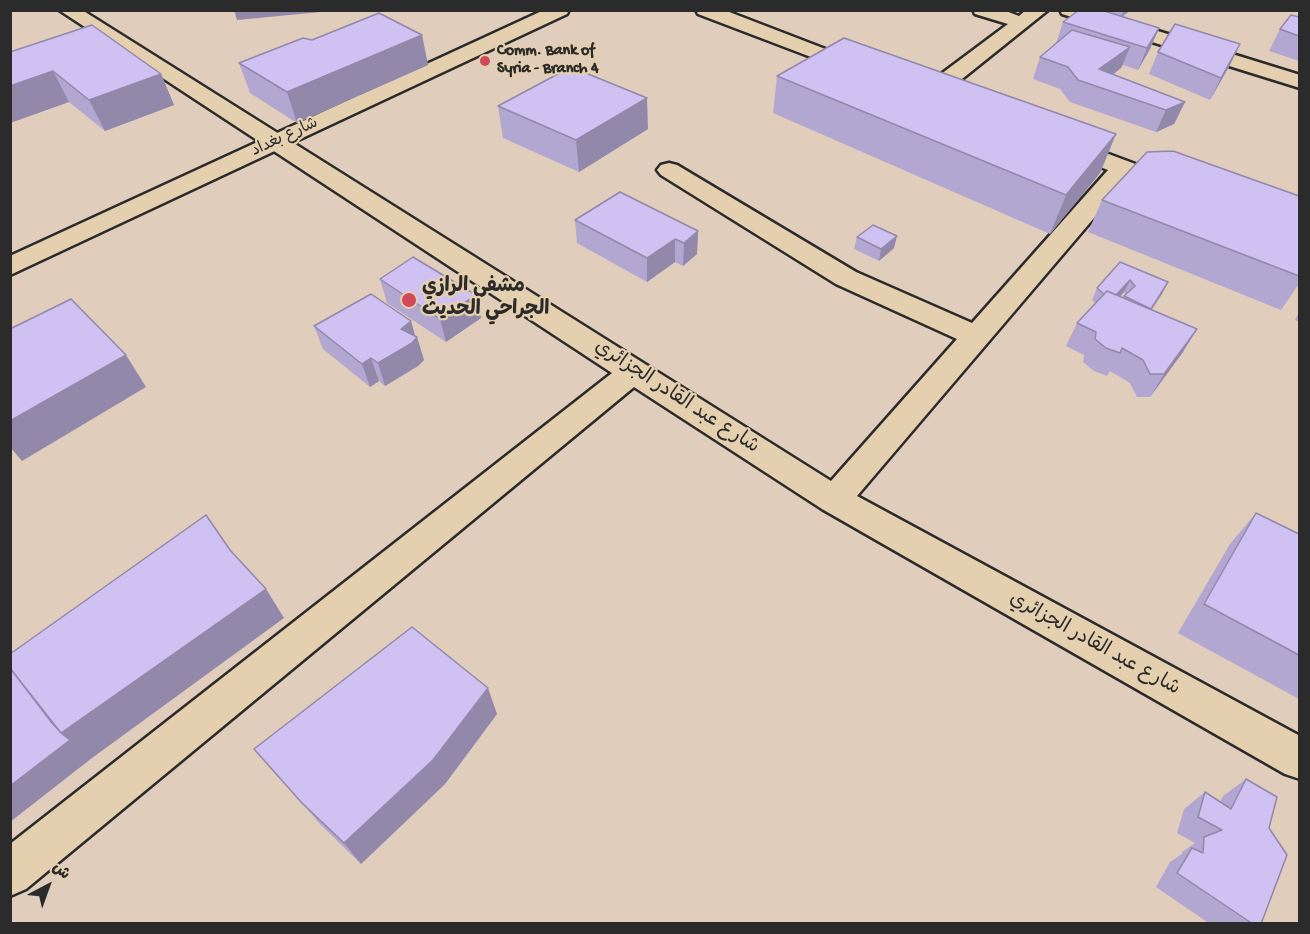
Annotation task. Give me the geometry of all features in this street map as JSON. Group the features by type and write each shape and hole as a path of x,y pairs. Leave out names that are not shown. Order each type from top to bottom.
{"street":[{"name":"شارع عبد القادر الجزائري","path":"68,10 105,45 275,142 834,500 1299,759"},
{"name":"شارع بغداد","path":"10,267 560,10"},
{"path":"705,10 884,78"},
{"path":"982,10 1023,23"},
{"path":"929,94 1039,10"},
{"path":"1069,10 1299,82"},
{"path":"906,86 950,103"},
{"path":"1047,139 1189,192"},
{"path":"834,500 1123,168"},
{"path":"669,170 846,278 976,336"},
{"path":"10,873 634,371"}],"building":[{"path":"1079,10 1101,10 1159,28 1147,48 1063,22"},
{"path":"379,13 422,35 287,92 239,63 303,38 312,40"},
{"path":"1291,15 1299,17 1299,36 1280,29"},
{"path":"1175,24 1240,44 1221,78 1158,52"},
{"path":"92,25 161,74 89,100 53,71 10,86 10,52"},
{"path":"1072,30 1130,47 1099,69 1185,102 1166,110 1078,80 1068,67 1040,57"},
{"path":"844,38 1116,134 1066,195 777,76"},
{"path":"571,67 647,98 576,140 498,106"},
{"path":"1173,151 1299,196 1299,276 1102,200 1147,152"},
{"path":"620,192 698,231 684,243 675,239 647,258 575,220"},
{"path":"873,225 897,236 881,249 857,237"},
{"path":"413,257 476,295 440,319 380,279"},
{"path":"1120,262 1168,282 1151,309 1124,296 1135,286 1130,280 1116,295 1107,291 1104,294 1097,288"},
{"path":"1107,291 1197,329 1164,374 1150,374 1143,360 1122,348 1120,353 1106,348 1095,339 1096,332 1077,323"},
{"path":"371,294 411,321 401,329 417,337 412,343 378,363 371,358 362,364 314,326"},
{"path":"71,299 126,355 10,421 10,329"},
{"path":"1256,513 1299,534 1299,655 1204,604"},
{"path":"206,515 230,550 266,589 61,733 10,668 10,654"},
{"path":"412,627 488,688 433,760 344,843 302,803 254,749"},
{"path":"10,668 52,723 70,740 10,786"},
{"path":"1246,779 1277,797 1269,828 1287,855 1261,924 1253,924 1177,873 1192,848 1203,853 1204,837 1222,830 1198,817 1205,792 1231,809"}],"place":[{"name":"Comm. Bank of Syria - Branch 4","path":"485,61"},
{"name":"مشفى الرازي الجراحي الحديث","path":"409,300"}]}
